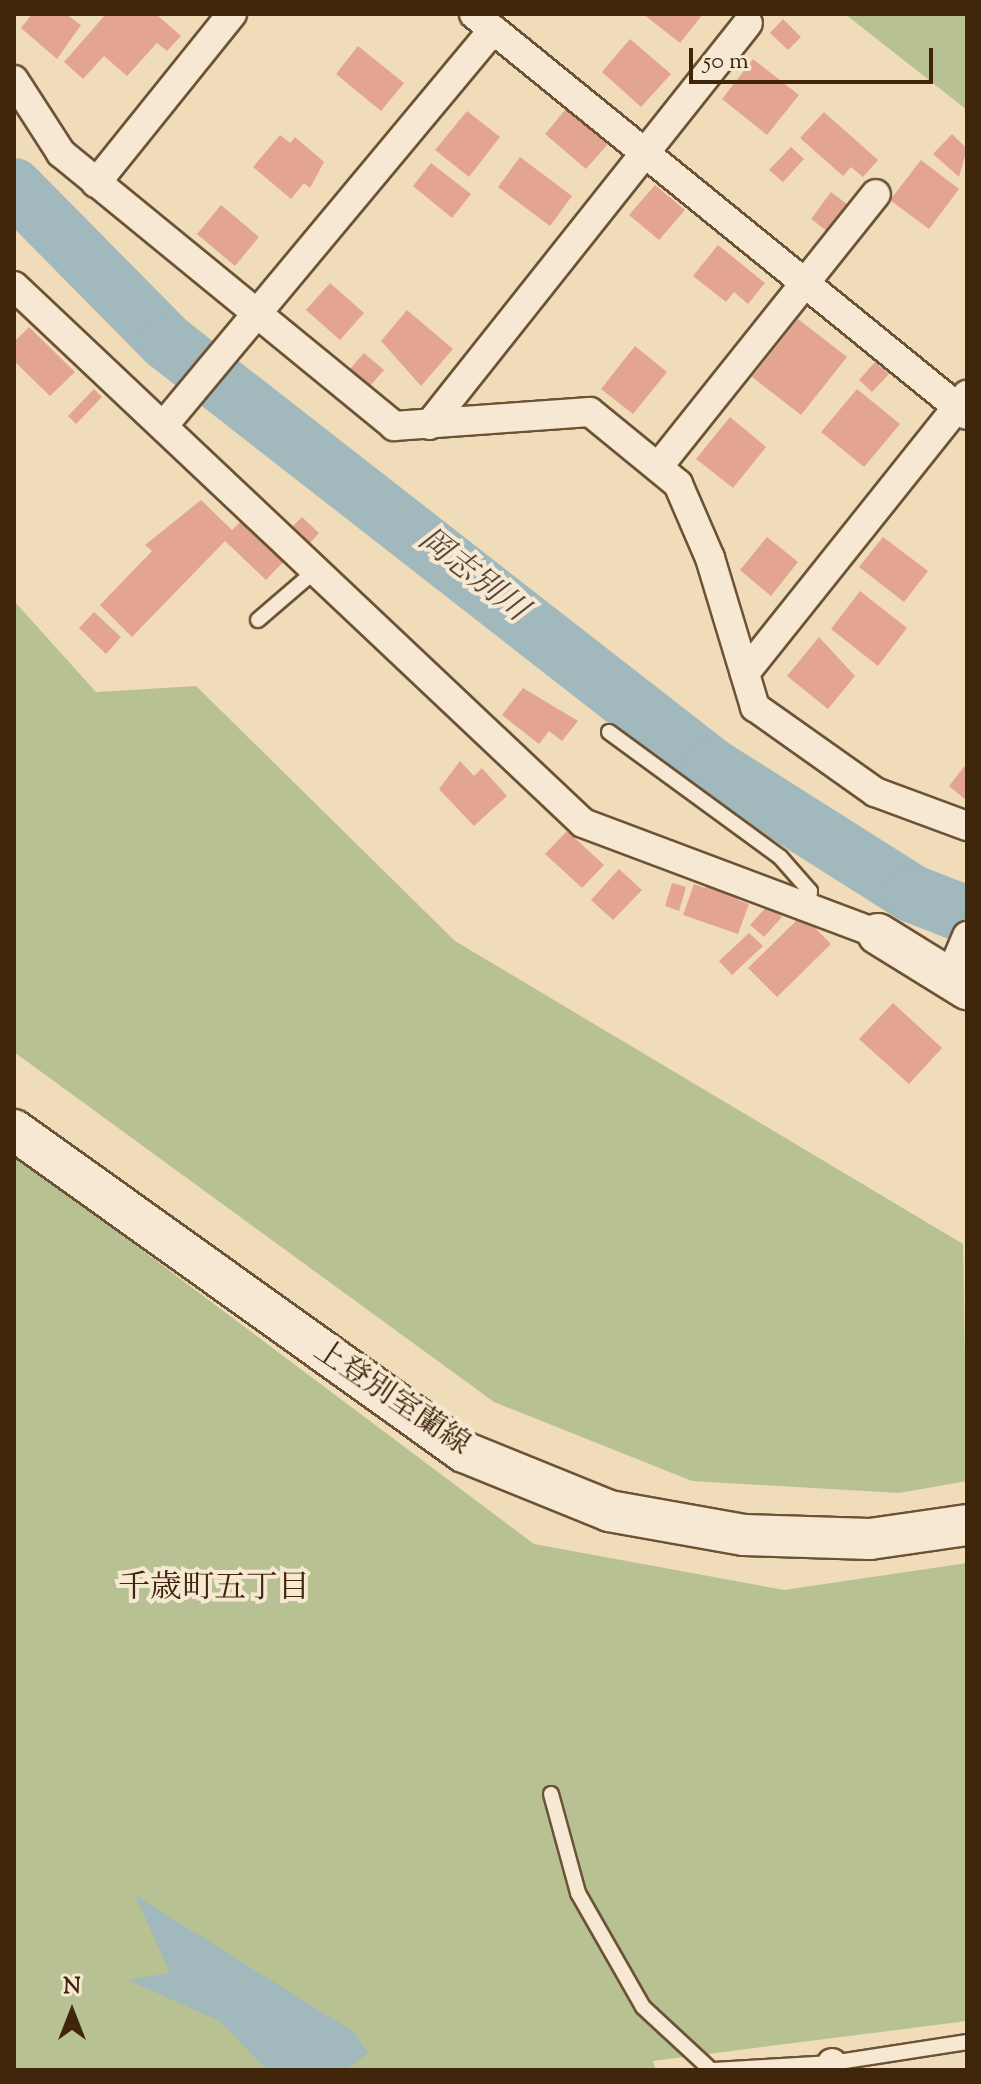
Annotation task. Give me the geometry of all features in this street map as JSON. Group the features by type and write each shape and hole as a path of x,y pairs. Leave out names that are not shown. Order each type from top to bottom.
{"main road":[{"path":"878,934 958,985"},
{"name":"上登別室蘭線","path":"14,1130 478,1458 609,1511 744,1535 870,1539 967,1525"}],"street":[{"path":"96,183 232,14"},
{"path":"164,425 483,22 806,286 964,406 745,673"},
{"path":"429,425 748,23"},
{"path":"14,80 61,153 256,307 394,426 590,412 678,484 710,558 755,707 796,739 875,792 967,826"},
{"path":"658,467 806,286 876,194"},
{"path":"14,286 583,823 809,903 878,934"},
{"path":"958,985 966,937"}],"lane":[{"path":"258,620 315,571"},
{"path":"609,732 780,857 810,891 809,903"},
{"path":"551,1794 578,1893 643,2007 712,2070 833,2066 967,2042"}],"green space":[{"path":"845,14 967,14 967,110"},
{"path":"14,601 96,692 196,686 455,941 963,1244 967,1481 899,1493 692,1481 494,1402 14,1052"},
{"path":"14,1154 534,1544 784,1590 967,1563 967,2021 653,2061 656,2070 14,2070"}],"water":[{"path":"135,1895 355,2033 368,2053 345,2070 267,2070 220,2021 128,1980 170,1973"}],"building":[{"path":"32,14 66,14 81,25 57,59 21,28"},
{"path":"106,14 156,14 181,36 167,51 157,43 127,76 104,56 83,79 64,62"},
{"path":"643,14 703,14 680,43"},
{"path":"783,19 801,37 788,50 770,33"},
{"path":"630,39 671,74 641,107 602,72"},
{"path":"358,46 404,83 381,111 336,74"},
{"path":"753,59 799,95 767,135 722,99"},
{"path":"566,109 608,144 586,169 545,134"},
{"path":"467,111 500,137 469,177 435,150"},
{"path":"824,112 878,160 863,177 851,167 843,176 800,138"},
{"path":"952,134 967,149 959,177 933,154"},
{"path":"280,135 290,143 295,137 324,162 310,188 304,183 291,199 253,167"},
{"path":"791,147 804,159 783,182 769,170"},
{"path":"520,157 572,196 550,226 498,187"},
{"path":"921,160 959,189 929,229 890,200"},
{"path":"431,163 471,194 452,218 413,186"},
{"path":"655,185 685,210 659,240 629,215"},
{"path":"831,192 848,205 828,232 811,219"},
{"path":"221,205 259,237 235,266 197,234"},
{"path":"718,245 765,283 748,304 734,292 726,302 693,276"},
{"path":"330,283 364,313 340,340 306,310"},
{"path":"407,310 453,349 421,386 381,341"},
{"path":"798,319 847,357 801,415 752,377"},
{"path":"29,327 75,372 50,396 14,361 14,342"},
{"path":"635,346 667,372 633,414 601,389"},
{"path":"364,353 384,370 368,388 348,371"},
{"path":"875,362 889,374 872,392 859,380"},
{"path":"94,389 102,397 76,424 68,416"},
{"path":"857,389 900,424 864,467 821,432"},
{"path":"730,417 766,447 733,488 696,459"},
{"path":"201,500 232,530 246,516 288,557 266,580 225,541 132,637 100,605 152,551 145,545"},
{"path":"302,517 319,533 310,543 293,526"},
{"path":"767,537 798,562 771,596 740,570"},
{"path":"883,537 928,571 904,602 859,567"},
{"path":"860,591 907,628 878,666 831,629"},
{"path":"94,612 121,637 106,654 79,628"},
{"path":"819,637 855,676 828,709 787,676"},
{"path":"523,688 578,721 562,741 549,731 539,744 502,715"},
{"path":"460,761 474,776 482,768 507,796 474,826 439,789"},
{"path":"967,763 967,801 949,786"},
{"path":"567,831 604,865 582,888 545,854"},
{"path":"619,869 642,890 613,920 591,900"},
{"path":"708,881 740,893 738,900 749,904 738,934 683,915 694,884 705,888"},
{"path":"672,883 686,887 679,911 665,906"},
{"path":"769,904 782,917 764,937 750,925"},
{"path":"802,915 831,944 777,997 748,968"},
{"path":"749,933 763,946 732,975 719,961"},
{"path":"893,1003 942,1048 909,1084 859,1039"}],"waterway":[{"name":"岡志別川","path":"14,187 167,342 712,767 913,894 967,915"}],"district":[{"name":"千歳町五丁目","path":"214,1589"}]}
